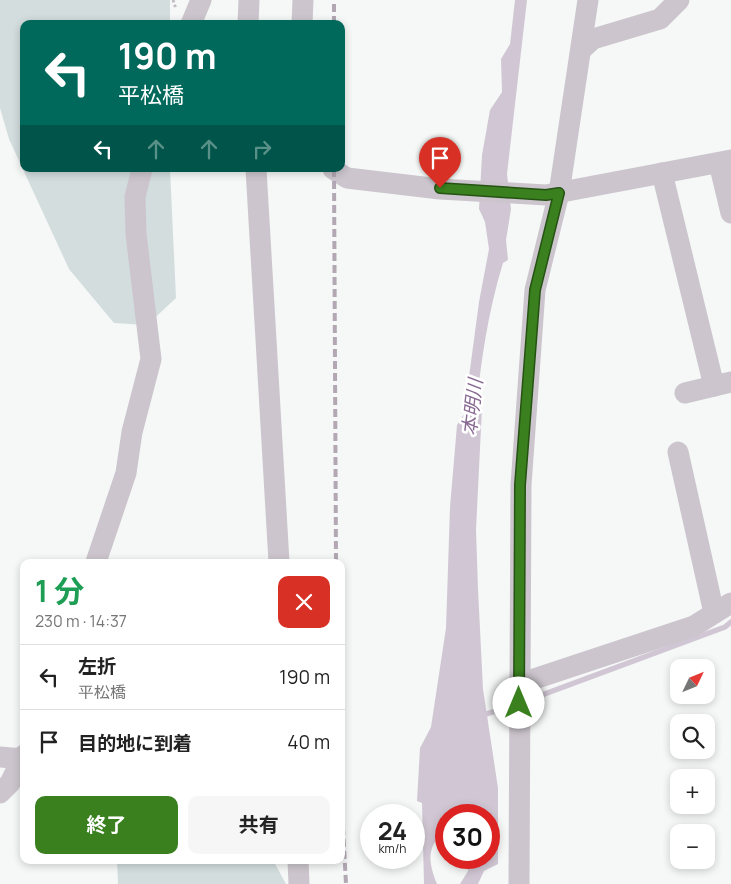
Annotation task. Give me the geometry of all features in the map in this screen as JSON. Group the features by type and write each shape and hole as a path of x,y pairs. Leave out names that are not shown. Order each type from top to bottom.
{"street":[{"path":"193,20 201,0"},
{"path":"248,20 249,0"},
{"path":"302,20 303,0"},
{"path":"519,884 520,485 535,290 552,194 582,49 588,0"},
{"path":"582,49 593,39 660,20 679,0"},
{"path":"338,172 347,178 440,188 552,194 725,162 731,213"},
{"path":"97,559 126,473 132,432 150,359 136,234 136,197 141,172"},
{"path":"256,172 279,559"},
{"path":"662,174 722,384 685,393"},
{"path":"519,688 694,626 723,608 678,452"},
{"path":"0,757 20,757"},
{"path":"0,792 10,783 20,763"},
{"path":"298,864 299,884"}],"shaded area":[{"path":"0,0 170,0 170,20 20,20 20,163 9,139 0,108"},
{"path":"24,172 170,172 176,298 147,325 114,323 69,269"},
{"path":"117,864 275,864 286,884 118,884"}],"water":[{"name":"本明川","path":"515,0 527,0 507,174 511,209 506,240 508,260 503,263 489,318 476,411 482,408 476,530 483,689 498,788 498,804 435,804 435,842 430,857 437,884 424,884 425,804 417,801 420,748 431,727 446,628 450,507 457,425 464,414 479,302 489,249 485,222 479,209 482,155 490,110 502,92 501,59 510,44"},
{"path":"468,869 488,869 484,871 478,884 460,884"}],"waterway":[{"path":"523,702 725,627 731,622"},
{"path":"480,716 514,705"}],"railway":[{"path":"334,0 334,20"},
{"path":"334,172 336,559"},
{"path":"345,864 346,884"}],"route":[{"path":"440,188 546,195 559,193 535,290 520,485 519,703"}]}
